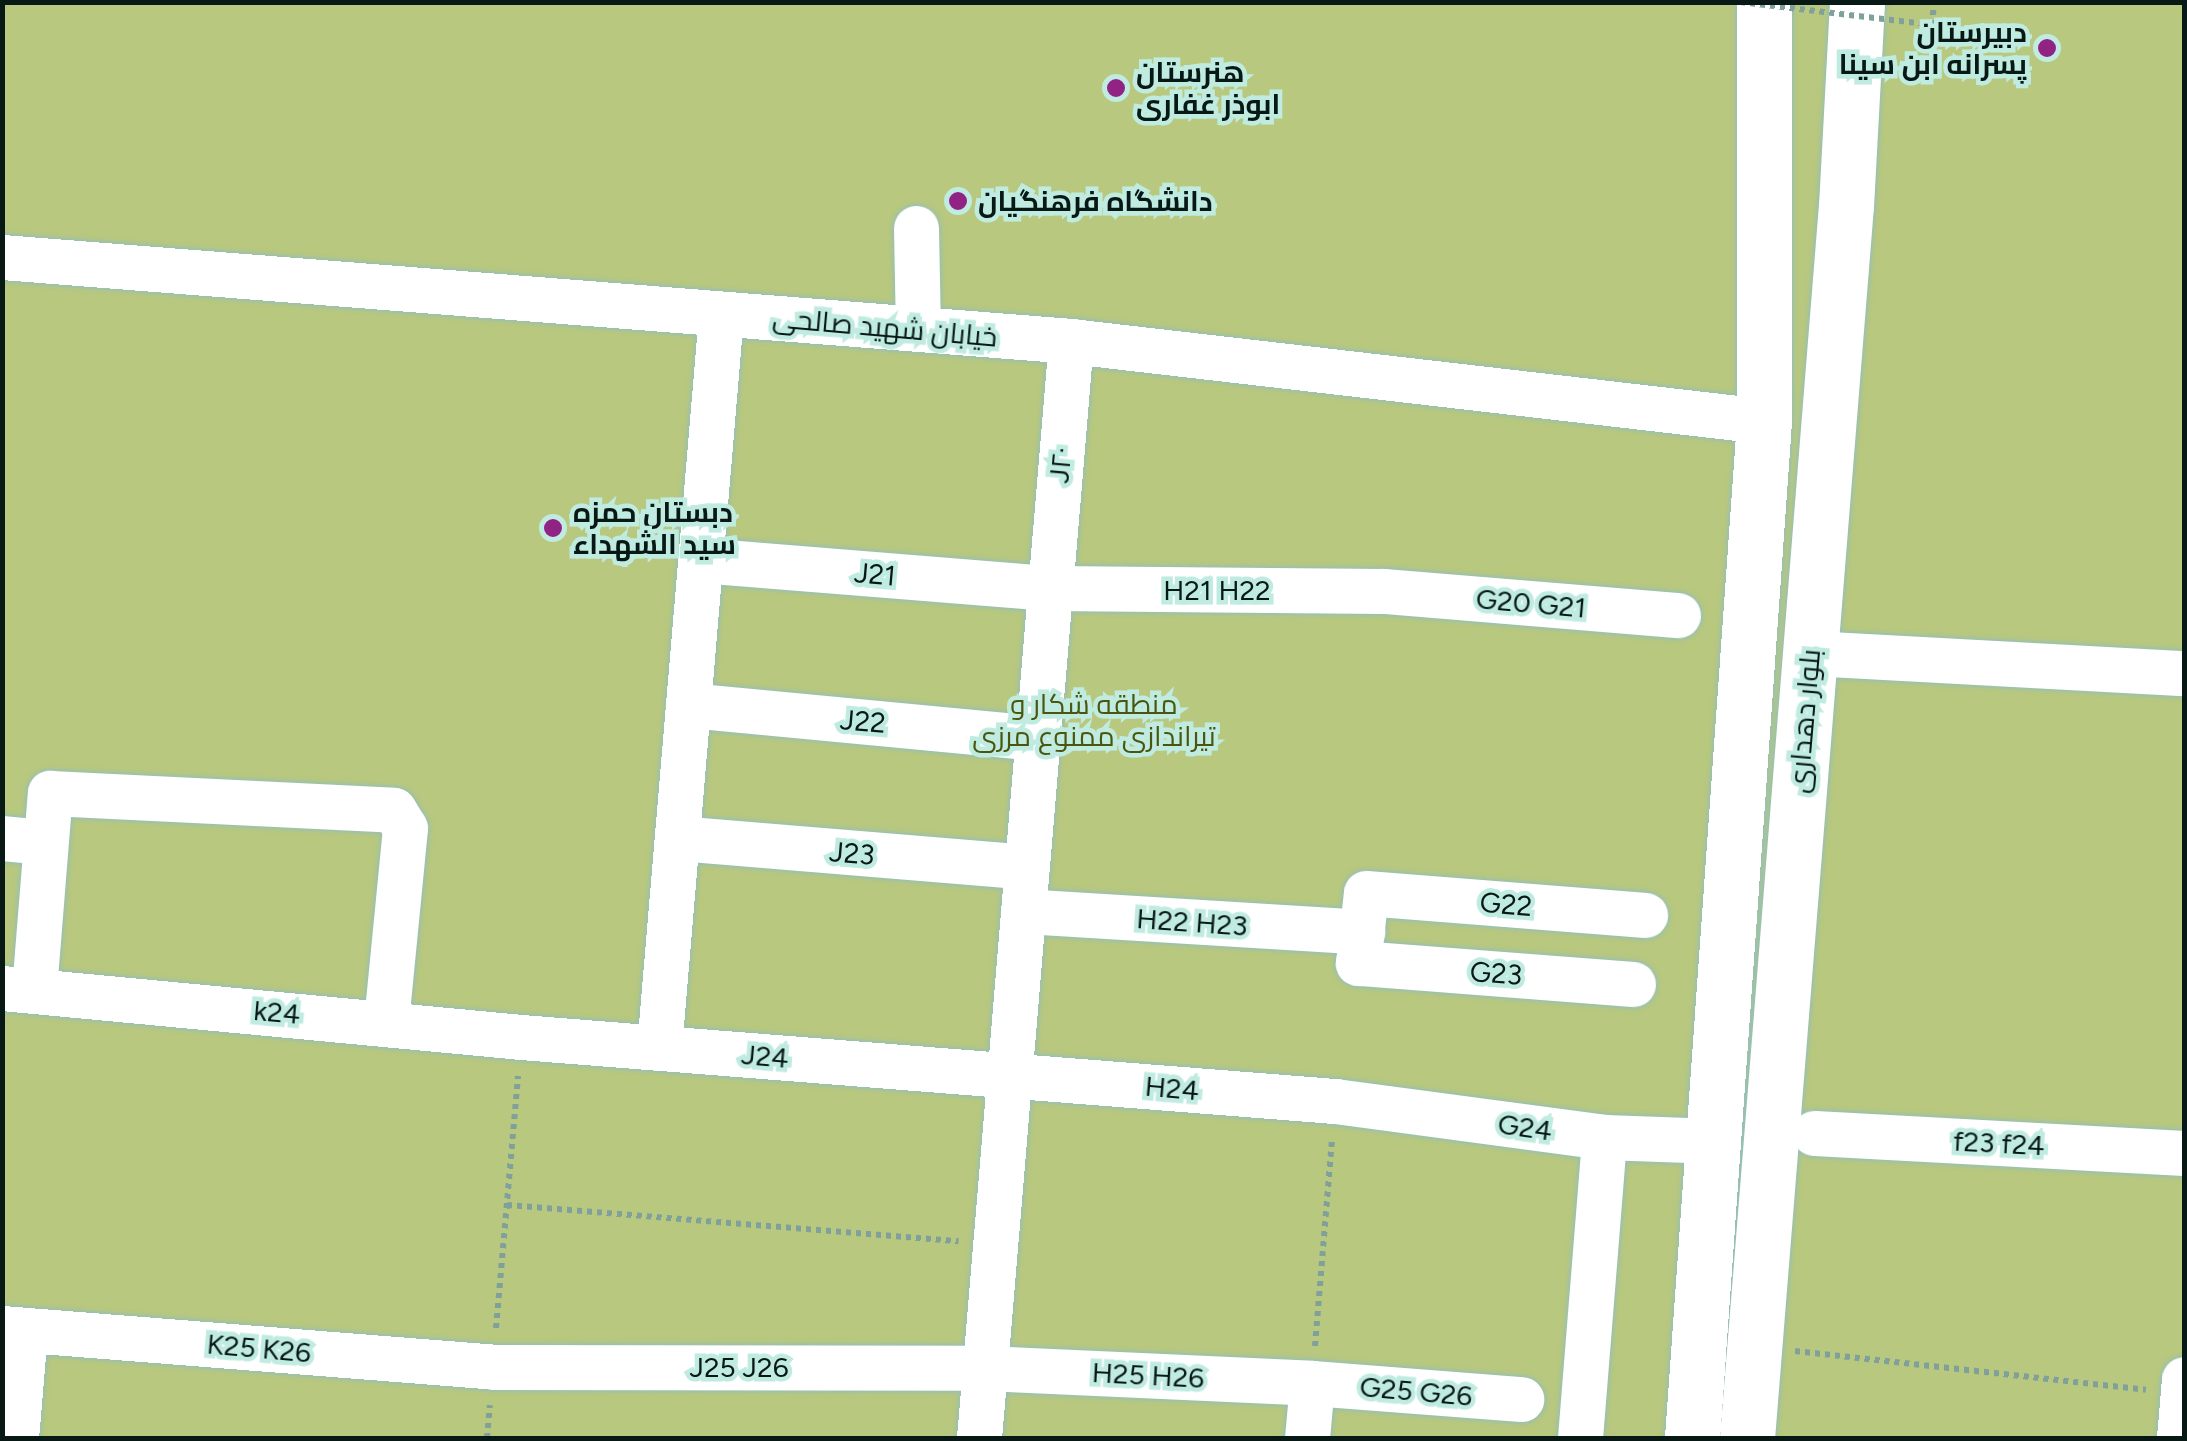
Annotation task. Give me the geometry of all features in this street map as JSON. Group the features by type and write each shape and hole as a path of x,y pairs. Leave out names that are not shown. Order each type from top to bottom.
{"main road":[{"name":"بلوار دهداری","path":"1692,1438 1717,1141 1764,421 1768,200 1764,2"},
{"name":"بلوار دهداری","path":"1747,1438 1846,206 1857,2"}],"street":[{"path":"916,228 918,329"},
{"name":"خیابان شهید صالحی","path":"2,257 1071,341 1764,421"},
{"path":"659,1048 721,314"},
{"name":"J۲۰","path":"979,1438 1071,341"},
{"name":"J21","path":"700,560 1050,588"},
{"name":"H21 H22","path":"1050,588 1384,591"},
{"name":"G20 G21","path":"1384,591 1678,615"},
{"path":"1810,653 2184,672"},
{"name":"J22","path":"688,705 1038,738"},
{"path":"18,989 23,840 50,793 394,810 405,828 386,1021"},
{"name":"J23","path":"677,838 1025,889"},
{"name":"H22 H23","path":"1025,889 1362,929"},
{"name":"G22","path":"1362,929 1646,915"},
{"name":"G23","path":"1362,929 1633,984"},
{"name":"k24","path":"18,989 386,1021 521,1037"},
{"name":"J24","path":"521,1037 1009,1076"},
{"name":"H24","path":"1009,1076 1335,1101"},
{"name":"G24","path":"1335,1101 1604,1137 1717,1141"},
{"name":"f23 f24","path":"1814,1133 2184,1152"},
{"path":"1580,1438 1604,1137"},
{"path":"14,1329 16,1438"},
{"name":"K25 K26","path":"14,1329 493,1366"},
{"name":"J25 J26","path":"493,1366 985,1368"},
{"name":"H25 H26","path":"985,1368 1312,1382"},
{"path":"2180,1438 2184,1379"},
{"path":"1307,1438 1312,1382"},
{"name":"G25 G26","path":"1312,1382 1521,1399"}],"path":[{"path":"1740,2 1932,26 1934,2"},
{"path":"487,1438 521,1037"},
{"path":"1312,1382 1335,1101"},
{"path":"507,1205 995,1243"},
{"path":"1754,1346 2183,1394"}],"green space":[{"name":"منطقه شکار و تیراندازی ممنوع مرزی","path":"3,3 2184,3 2184,1438 3,1438"}],"place":[{"name":"دبیرستان پسرانه ابن سینا","path":"2047,48"},
{"name":"هنرستان ابوذر غفاری","path":"1116,88"},
{"name":"دانشگاه فرهنگیان","path":"958,201"},
{"name":"دبستان حمزه سید الشهداء","path":"553,528"}]}
